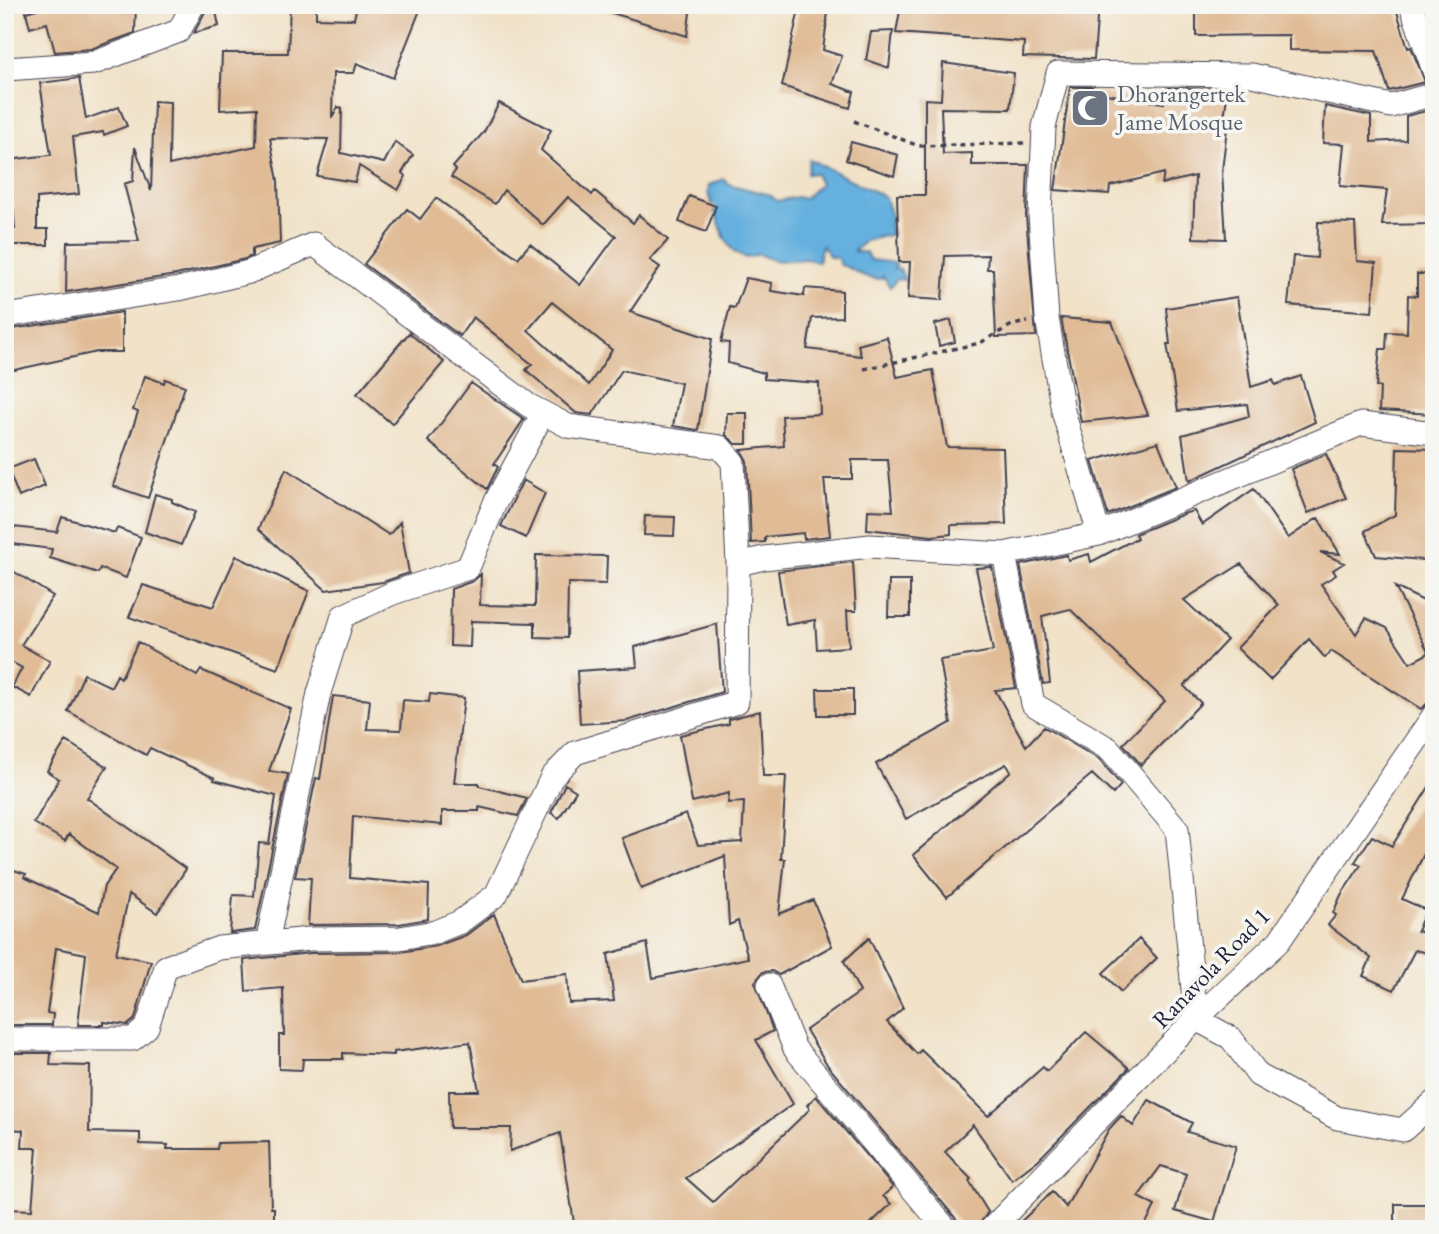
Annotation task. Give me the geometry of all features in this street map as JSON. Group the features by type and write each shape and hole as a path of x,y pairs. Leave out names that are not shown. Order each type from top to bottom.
{"street":[{"path":"5,69 94,63 179,31 193,5"},
{"path":"1411,5 1434,71"},
{"path":"1099,534 1063,411 1047,318 1040,215 1044,142 1058,73 1252,75 1391,106 1434,94"},
{"path":"5,316 179,289 249,272 314,244 543,412 568,426 720,447 733,462 738,564 737,702 575,753 552,777 496,895 460,922 435,932 400,938 310,939 219,948 166,967 147,1027 133,1039 5,1039"},
{"path":"267,943 319,692 343,616 393,593 468,568 495,503 543,412"},
{"path":"738,564 870,546 1004,554 1099,534 1361,424 1434,433"},
{"path":"1004,554 1033,704 1108,749 1177,829 1196,1019 1231,1038 1258,1075 1337,1118 1403,1130 1434,1102"},
{"name":"Ranavola Road 1","path":"991,1229 1196,1019 1279,942 1434,715"},
{"path":"769,985 795,1049 946,1229"}],"path":[{"path":"854,121 919,146 1044,142"},
{"path":"864,369 980,343 1012,325 1047,318"}],"water":[{"path":"809,159 885,197 892,221 889,225 892,234 865,241 854,251 866,253 870,260 897,263 894,269 900,270 905,280 897,279 890,287 883,276 881,279 866,277 840,265 838,258 830,257 822,245 818,262 807,259 775,261 758,254 746,258 734,252 725,239 708,193 709,185 724,179 728,184 770,195 777,201 797,197 804,199 820,184 815,173 807,174"}],"building":[{"path":"51,5 136,5 135,33 91,49 55,52 47,23 30,28 26,12"},
{"path":"290,5 316,5 316,18 354,19 357,5 422,5 393,78 357,63 354,73 333,73 332,118 338,107 342,108 341,153 384,163 395,142 413,155 402,173 406,176 398,190 359,166 355,182 317,176 328,139 270,138 278,181 280,243 252,249 252,256 245,259 176,275 66,292 67,242 139,241 124,184 133,181 135,147 151,191 154,101 170,102 169,165 256,146 257,108 220,110 222,53 288,53"},
{"path":"599,5 691,5 687,36 599,9"},
{"path":"800,5 829,5 823,50 842,56 832,84 854,92 850,108 782,86"},
{"path":"901,5 1032,5 1064,9 1064,5 1098,5 1094,59 1023,57 1024,42 896,33"},
{"path":"1196,5 1395,5 1408,48 1411,47 1425,82 1389,91 1376,51 1289,50 1289,35 1196,36"},
{"path":"215,7 219,26 194,33 206,10"},
{"path":"893,31 889,68 866,60 871,32"},
{"path":"943,63 1014,73 1010,109 941,108 943,154 972,153 972,165 1028,165 1026,216 1036,336 996,337 993,269 987,269 988,255 945,256 942,300 908,298 910,262 899,262 897,195 925,195 925,99 941,100"},
{"path":"79,78 86,119 119,107 127,126 104,135 103,132 73,137 79,194 37,198 37,229 48,229 48,245 12,245 15,229 9,160 51,155 40,83"},
{"path":"1070,87 1092,87 1092,92 1164,103 1166,88 1228,89 1224,118 1228,119 1222,171 1226,239 1193,238 1195,176 1162,184 1164,173 1110,186 1109,194 1055,190"},
{"path":"499,103 551,130 541,150 592,195 595,191 633,223 639,215 668,240 650,260 660,267 630,312 712,339 698,430 673,426 681,383 622,370 592,415 576,413 526,370 532,364 473,317 460,336 364,264 407,209 420,219 436,198 518,258 530,244 580,285 616,236 568,197 543,225 504,190 495,204 451,177 456,170 453,167 484,132","holes":["552,302 612,350 589,385 528,330"]},
{"path":"1325,106 1371,116 1371,142 1406,140 1406,116 1430,110 1431,141 1434,141 1434,224 1382,225 1387,190 1340,186 1344,144 1323,143"},
{"path":"851,142 898,155 894,176 846,160"},
{"path":"689,196 716,206 706,232 679,222"},
{"path":"1318,222 1355,223 1357,261 1376,263 1372,312 1288,305 1293,256 1317,258"},
{"path":"1417,274 1434,274 1434,414 1379,411 1380,387 1376,387 1380,349 1386,349 1387,332 1407,333 1408,295 1417,296"},
{"path":"746,278 772,283 771,291 804,296 805,288 842,291 842,317 812,318 807,349 861,356 858,345 887,337 897,377 933,370 947,447 1003,448 1006,524 951,525 951,534 932,536 867,529 868,510 893,511 888,460 852,460 852,479 824,479 830,536 804,539 803,533 765,537 765,542 751,543 747,461 741,450 784,446 782,416 820,414 819,383 764,379 764,373 728,363 729,343 721,342 730,307 735,308"},
{"path":"1237,297 1251,387 1273,380 1275,385 1301,376 1315,422 1189,481 1182,435 1249,416 1247,404 1178,411 1167,344 1170,344 1166,308"},
{"path":"122,312 122,352 97,352 5,372 5,330"},
{"path":"1061,318 1112,322 1148,415 1081,422"},
{"path":"951,320 955,342 939,346 935,324"},
{"path":"409,333 444,362 392,424 357,394"},
{"path":"145,376 164,383 165,379 185,386 148,498 113,486 138,412 133,410"},
{"path":"471,383 524,419 494,464 498,467 487,489 428,441"},
{"path":"727,413 747,413 747,444 736,444 726,435"},
{"path":"1158,442 1176,487 1108,515 1092,461"},
{"path":"1397,448 1434,449 1434,561 1376,556 1365,531 1395,515"},
{"path":"1326,454 1346,498 1308,513 1291,469"},
{"path":"34,459 45,486 19,497 8,469"},
{"path":"286,469 389,535 400,522 409,573 383,582 326,590 258,529"},
{"path":"523,480 545,493 526,538 501,526"},
{"path":"1254,489 1288,538 1318,518 1340,554 1320,552 1344,563 1333,570 1336,575 1321,584 1356,634 1366,618 1387,628 1410,663 1429,653 1395,587 1434,606 1434,672 1429,702 1421,709 1331,651 1325,658 1309,639 1270,680 1237,648 1279,605 1241,564 1184,600 1227,640 1184,686 1201,703 1141,765 1123,744 1165,701 1070,609 1042,616 1050,683 1043,684 1020,565 1067,555 1068,560 1089,554 1091,562 1137,538 1135,534 1186,513 1194,511 1202,525"},
{"path":"155,494 172,499 172,502 195,512 181,545 145,532"},
{"path":"645,516 675,517 674,536 644,535"},
{"path":"62,517 115,533 117,528 141,537 126,578 100,568 98,573 50,558 52,549 5,543 5,526 57,532"},
{"path":"536,555 607,556 606,584 568,583 567,638 535,637 535,623 471,621 470,647 450,646 451,589 473,581 481,574 480,605 535,606"},
{"path":"236,556 309,591 278,669 129,617 143,585 213,607"},
{"path":"853,562 856,611 847,611 849,647 817,649 815,620 786,625 778,571"},
{"path":"5,566 53,596 21,645 50,661 31,697 12,687 22,668 10,661 5,669"},
{"path":"992,567 1016,688 995,690 1026,746 1044,727 1100,760 1121,785 1113,794 1092,774 947,897 913,855 1011,771 1006,764 906,819 876,764 951,723 940,660 993,651 976,568"},
{"path":"889,581 910,581 910,617 888,617"},
{"path":"717,624 722,692 627,721 580,724 577,671 637,667 635,647"},
{"path":"138,642 197,676 201,670 291,709 269,771 288,774 255,930 230,933 233,895 254,896 259,843 269,844 276,796 214,780 215,778 150,748 146,755 68,711 84,674 111,687 117,675 121,678"},
{"path":"817,689 853,689 853,715 818,715"},
{"path":"430,694 464,698 454,783 479,783 479,786 527,798 518,816 479,807 479,811 442,811 442,825 353,816 350,878 429,885 428,919 399,924 308,925 311,878 295,877 316,778 320,779 333,696 370,700 367,729 401,730 403,700 429,702"},
{"path":"760,711 763,776 786,776 781,859 785,859 779,914 813,900 832,946 779,975 772,971 763,972 755,982 773,1031 756,1040 793,1104 686,1178 713,1202 810,1109 807,1105 816,1096 893,1187 883,1196 891,1204 865,1229 621,1229 616,1221 606,1229 575,1229 560,1133 510,1151 511,1128 450,1128 449,1091 479,1091 470,1042 394,1052 394,1055 343,1053 343,1059 303,1059 302,1070 279,1069 279,1035 284,1035 283,988 246,991 244,960 311,953 400,952 437,946 466,935 494,914 521,980 567,974 569,1003 614,1001 608,954 647,943 653,978 748,958 738,921 729,925 725,856 641,889 622,838 686,814 698,845 742,842 744,802 728,803 729,793 692,802 680,735 729,724 729,719"},
{"path":"66,741 107,767 87,798 186,869 157,913 129,894 116,954 151,961 135,1019 128,1025 104,1022 104,1025 78,1025 86,954 56,948 47,1013 53,1014 52,1025 5,1025 5,981 12,939 5,938 5,867 26,874 24,877 99,912 104,886 116,869 69,834 65,841 34,823 59,779 47,771"},
{"path":"1434,779 1434,852 1427,848 1402,899 1426,910 1417,931 1434,936 1434,955 1415,950 1394,990 1363,976 1371,958 1328,925 1336,915 1333,913 1341,895 1361,865 1355,862 1372,836 1392,846"},
{"path":"565,784 576,791 559,818 551,813"},
{"path":"869,938 903,1008 887,1022 917,1054 921,1050 988,1116 1043,1067 1047,1071 1086,1032 1129,1068 1038,1160 1012,1180 973,1125 945,1152 971,1179 969,1181 988,1212 976,1229 960,1229 957,1220 828,1066 806,1030 860,992 844,961"},
{"path":"1139,939 1157,958 1121,992 1103,973"},
{"path":"5,1053 51,1053 50,1065 90,1066 89,1132 140,1133 140,1144 168,1145 167,1149 217,1149 218,1143 269,1142 274,1229 5,1229 5,1209 32,1210 37,1148 22,1148 23,1130 5,1129"},
{"path":"1149,1100 1192,1123 1187,1132 1236,1146 1214,1222 1175,1211 1186,1174 1161,1166 1138,1197 1155,1206 1143,1229 1013,1229 1052,1192 1066,1207 1109,1129 1121,1116 1133,1126"},
{"path":"1395,1204 1431,1204 1430,1229 1395,1229"}],"place":[{"name":"Dhorangertek Jame Mosque","path":"1090,108"}]}
